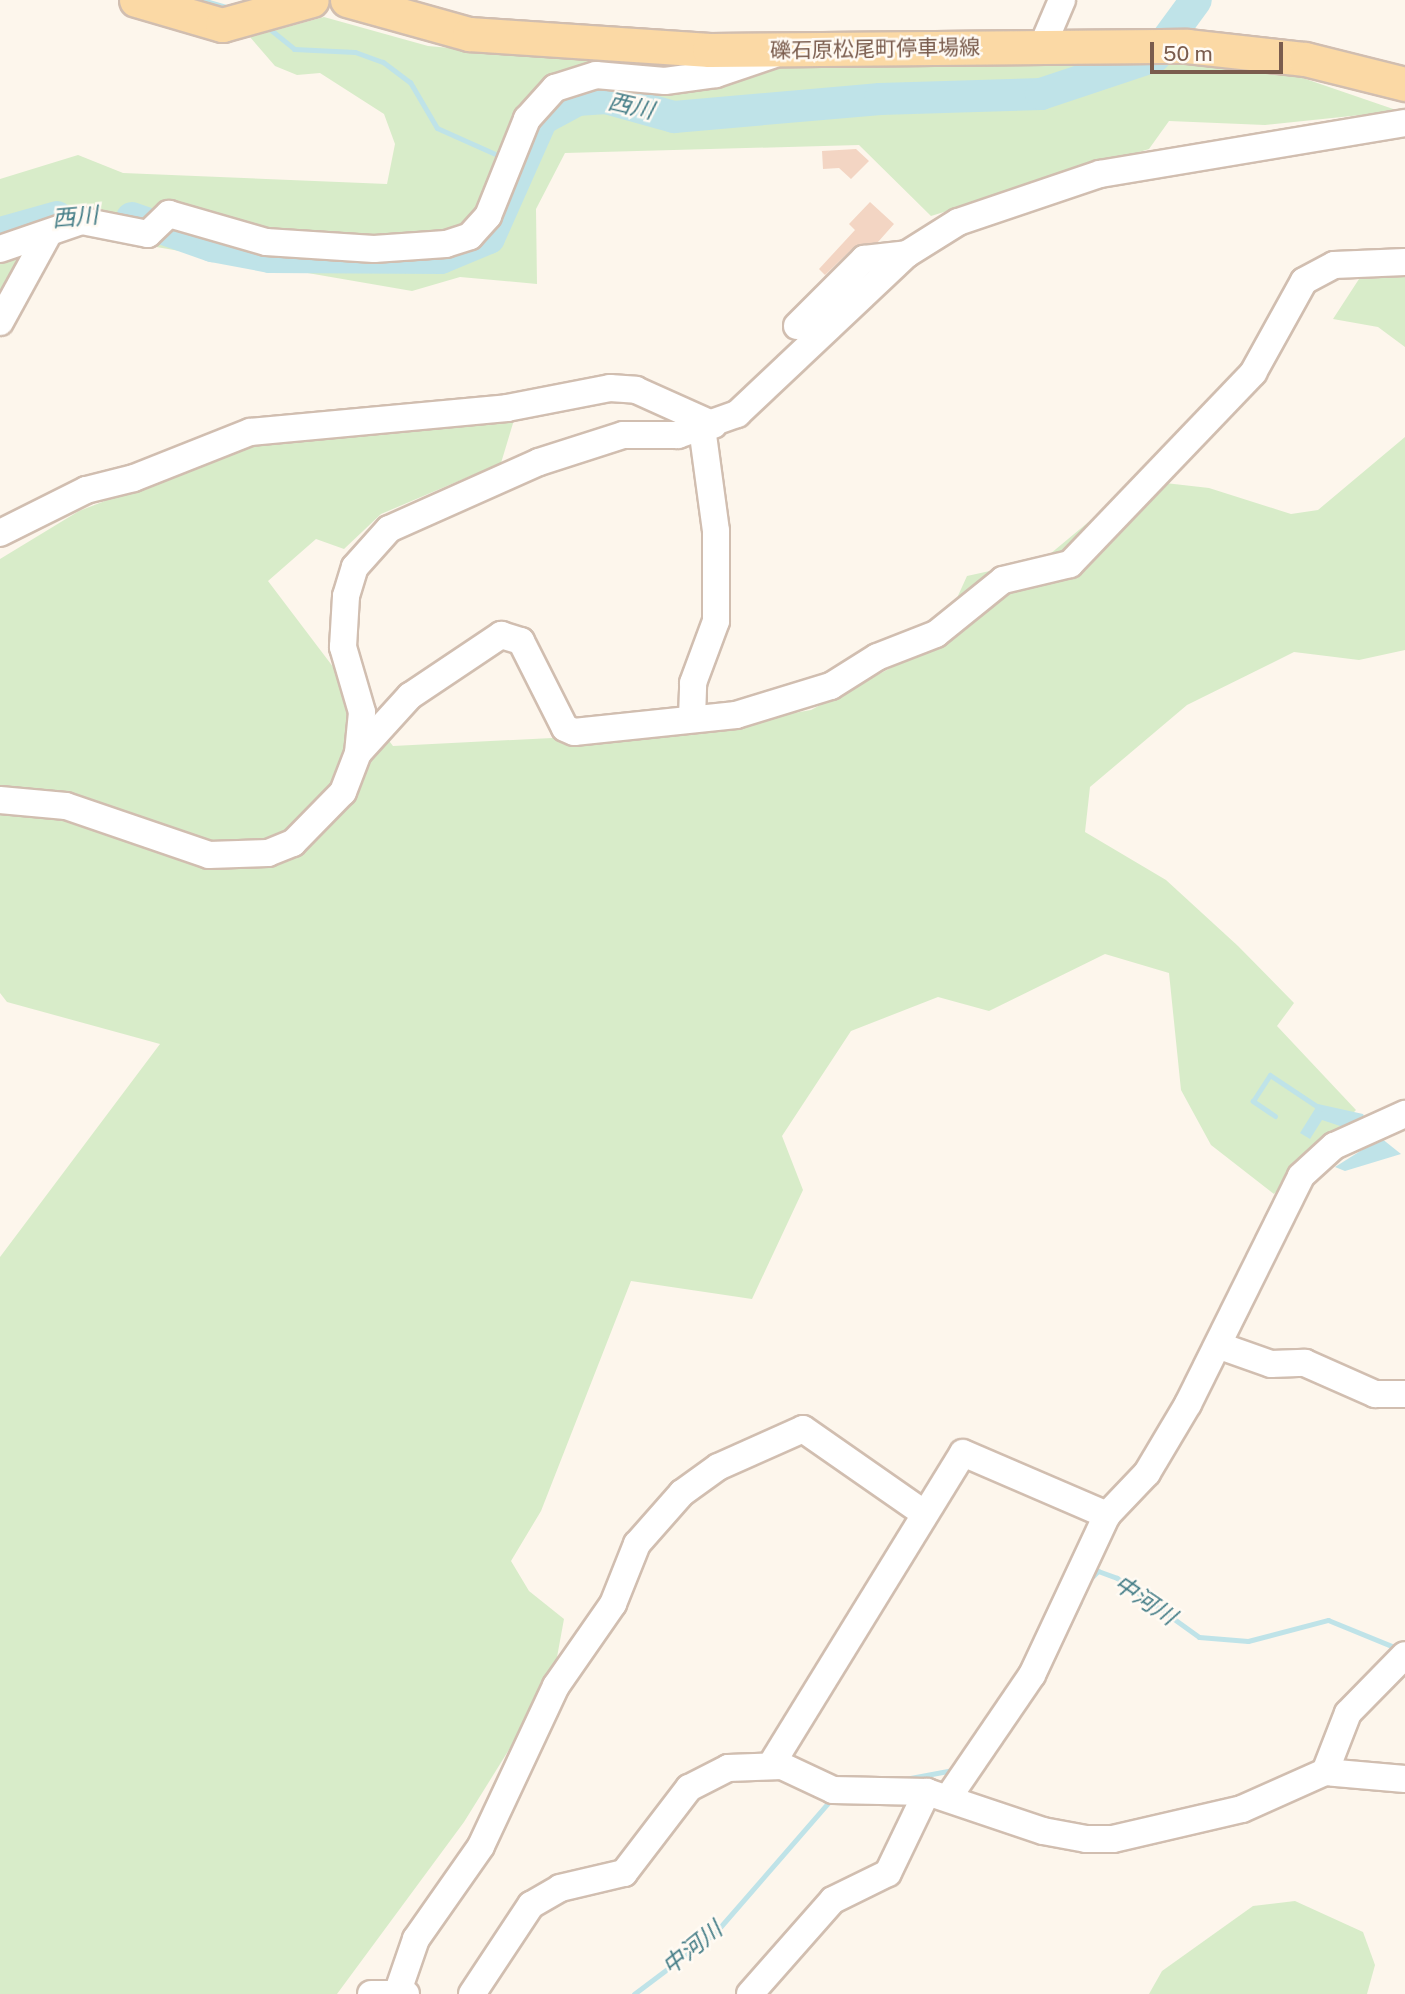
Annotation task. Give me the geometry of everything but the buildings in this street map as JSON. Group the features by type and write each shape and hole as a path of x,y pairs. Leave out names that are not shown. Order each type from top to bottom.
{"main road":[{"path":"136,0 198,22 256,18 312,0"},
{"name":"礫石原松尾町停車場線","path":"347,0 469,34 784,50 1050,17 1145,43 1305,59 1405,85"}],"street":[{"path":"0,249 47,236 82,221 158,224 266,242 415,249 470,236 488,216 527,119 555,88 596,75 665,81 716,74 784,50"},
{"path":"0,800 66,806 209,855 268,853 293,843 343,792 358,753 362,712 343,647 346,596 370,544 389,529 539,462 623,435 708,427 766,392 907,254 958,222 1100,174 1405,123"},
{"path":"1,318 47,236"},
{"path":"797,327 864,259 907,254"},
{"path":"358,753 410,696 509,634 521,641 569,731 747,712 831,686 877,657 936,634 1003,580 1070,564 1253,373 1304,281 1334,265 1405,262"},
{"path":"0,533 86,489 134,478 250,432 507,408 610,388 636,390 708,427"},
{"path":"692,718 693,683 716,621 716,531 708,427"},
{"path":"750,1994 833,1900 888,1872 937,1795 1039,1660 1107,1515 1147,1473 1220,1346 1301,1176 1334,1146 1405,1114"},
{"path":"1220,1346 1270,1364 1305,1363 1375,1394 1405,1394"},
{"path":"371,1994 402,1992 416,1939 481,1846 556,1686 613,1604 637,1544 682,1493 718,1467 803,1429 922,1511"},
{"path":"771,1765 873,1606 922,1511 935,1502 962,1453 1107,1515"},
{"path":"1325,1772 1348,1713 1404,1652"},
{"path":"472,1994 538,1900 624,1873 678,1798 703,1777 728,1768 771,1765 833,1790 937,1795 1043,1831 1113,1839 1242,1809 1325,1772 1405,1779"}],"green space":[{"path":"324,17 428,46 594,61 1187,59 1294,75 1399,111 1265,125 1169,121 1149,149 931,216 859,145 565,153 536,209 537,284 460,277 412,291 46,228 0,305 0,179 78,155 123,173 387,184 395,144 384,114 320,73 297,75 275,66 250,37"},
{"path":"1405,277 1405,347 1378,327 1333,319 1359,279"},
{"path":"514,420 501,463 381,514 344,549 316,539 268,581 393,746 690,731 811,710 936,644 967,576 1044,559 1139,480 1209,488 1291,514 1318,510 1405,437 1405,650 1359,660 1294,652 1187,705 1090,787 1085,832 1166,880 1238,946 1294,1003 1277,1026 1356,1110 1274,1194 1211,1145 1181,1090 1169,973 1105,954 989,1011 938,997 851,1031 782,1136 803,1190 752,1299 631,1281 541,1511 511,1561 529,1591 564,1619 553,1679 464,1822 337,1994 0,1994 0,1257 160,1044 7,1002 0,993 0,559 79,511 244,447"},
{"path":"1295,1901 1363,1932 1375,1965 1367,1994 1149,1994 1162,1971 1253,1906"}],"water":[{"path":"1318,1104 1363,1114 1366,1120 1343,1127 1322,1120 1310,1139 1300,1133"},
{"path":"1376,1134 1401,1154 1345,1171 1335,1167 1373,1143"}],"waterway":[{"path":"202,0 233,9"},
{"name":"西川","path":"132,218 212,246 270,257 441,258 489,238 542,119 577,100 606,98 674,117 880,99 1041,94 1155,56 1196,0"},
{"path":"266,26 294,49 355,52 383,62 410,82 437,128 504,158"},
{"name":"西川","path":"0,233 57,217"},
{"path":"1275,1116 1253,1101 1270,1075 1321,1109"},
{"name":"中河川","path":"1089,1580 1098,1571 1117,1578 1199,1637 1248,1641 1328,1620 1399,1649"},
{"name":"中河川","path":"1055,1652 1080,1602"},
{"name":"中河川","path":"905,1779 953,1770"},
{"name":"中河川","path":"634,1994 715,1933 828,1803"}]}
